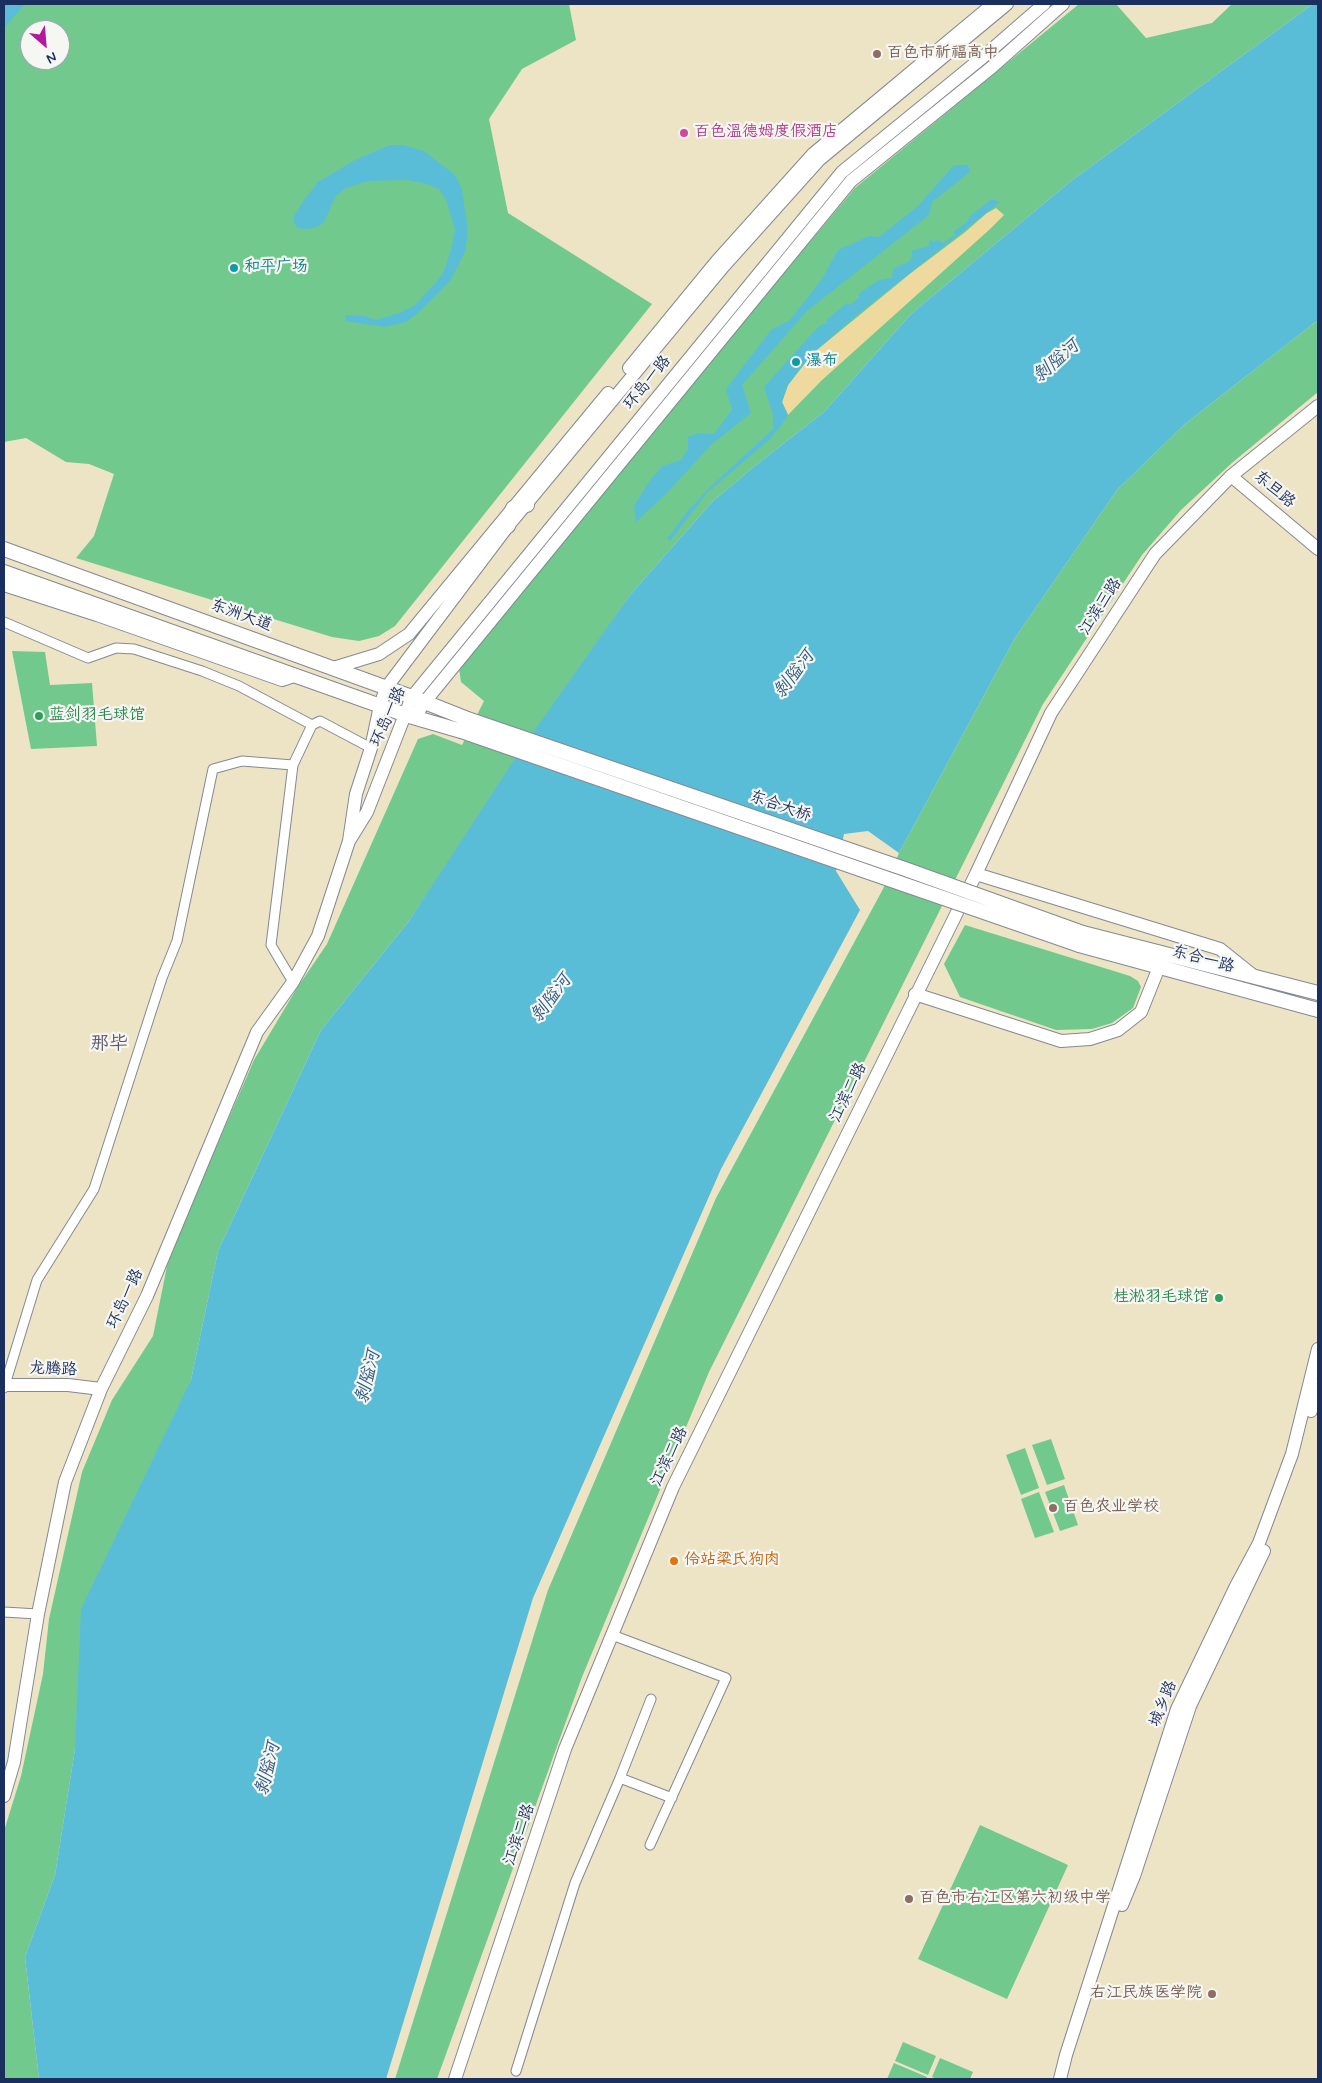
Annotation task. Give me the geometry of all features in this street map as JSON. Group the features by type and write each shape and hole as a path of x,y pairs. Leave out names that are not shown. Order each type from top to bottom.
{"main road":[{"path":"333,668 379,654 409,634 716,262 813,154 993,4"},
{"name":"环岛一路","path":"4,1796 14,1762 38,1614 65,1482 101,1389 147,1296 256,1032 293,982 318,936 349,841 356,794 371,748 386,688 508,526 528,505 723,267 819,160 1007,4"},
{"name":"环岛一路","path":"349,841 367,812 419,699 842,172 984,57 1044,4"},
{"path":"419,699 851,181 992,67 1063,4"},
{"name":"江滨三路","path":"976,874 1051,713 1155,554 1231,476 1318,406"},
{"name":"东旦路","path":"1231,476 1318,549"},
{"path":"513,508 528,505"},
{"path":"508,526 513,508"},
{"name":"东洲大道","path":"4,549 419,699 463,725"},
{"path":"4,572 380,706 411,716 463,725"},
{"path":"4,585 97,615 282,680 294,676"},
{"path":"264,665 272,646"},
{"name":"东合大桥","path":"463,725 886,862 1081,939"},
{"path":"976,874 1220,949 1255,977"},
{"name":"江滨二路","path":"455,2079 566,1749 673,1487 915,994 976,874"},
{"name":"东合一路","path":"1081,939 1159,967 1318,1010"},
{"name":"东合一路","path":"1081,939 1255,977 1318,993"},
{"path":"915,994 1061,1041 1090,1040 1118,1030 1141,1012 1159,967"},
{"name":"城乡路","path":"1060,2079 1177,1708 1259,1543 1292,1454 1318,1349"},
{"name":"龙腾路","path":"4,1386 68,1385 101,1389"},
{"name":"城乡路","path":"1067,2079 1122,1904 1134,1876 1190,1706 1266,1546 1299,1456 1318,1385"}],"street":[{"path":"4,622 88,658 116,648 134,649 202,671 239,686 312,725"},
{"path":"293,982 271,945 293,765 312,725 320,722 371,748"},
{"path":"4,1386 37,1280 94,1189 162,978 177,941 213,769 242,761 293,765"},
{"path":"4,1612 38,1614"},
{"path":"612,1635 726,1678 650,1845"},
{"path":"516,2071 575,1883 620,1778 651,1699"},
{"path":"620,1778 672,1798"}],"green space":[{"path":"4,4 569,4 576,40 522,69 489,119 508,213 652,304 395,626 379,636 359,641 332,637 76,558 94,536 114,474 89,464 66,462 26,438 4,442"},
{"path":"1079,4 1116,4 1146,38 1212,23 1232,4 1313,4 1071,181 911,314 824,412 712,502 630,595 409,921 321,1030 218,1251 191,1380 75,1749 55,1875 25,1957 39,2079 4,2079 4,1831 21,1776 43,1674 49,1619 82,1472 112,1400 153,1336 167,1266 185,1219 254,1060 297,988 327,944 418,739 433,734 462,745 484,701 461,682 459,668 855,188"},
{"path":"1318,320 1318,392 1233,462 1181,510 1142,555 1043,704 709,1372 582,1677 437,2079 395,2079 548,1590 716,1198 883,889 899,853 1015,638 1117,490 1185,424"},
{"path":"12,651 45,652 50,685 92,683 97,746 31,749"},
{"path":"965,925 1130,976 1138,981 1141,987 1133,1008 1112,1023 1092,1029 1056,1030 960,997 944,964"},
{"path":"1051,1439 1065,1479 1047,1485 1032,1445"},
{"path":"1025,1448 1039,1488 1021,1495 1006,1455"},
{"path":"1064,1485 1078,1525 1060,1531 1045,1492"},
{"path":"1039,1492 1054,1532 1035,1538 1021,1499"},
{"path":"980,1825 1068,1865 1007,1999 918,1959"},
{"path":"903,2042 936,2056 928,2075 895,2061"},
{"path":"940,2058 973,2072 970,2079 938,2079 932,2077"},
{"path":"894,2063 927,2077 926,2079 887,2079"}],"sand":[{"path":"996,208 1004,215 989,230 821,381 788,415 782,402 788,385 812,354 911,273"}],"water":[{"path":"4,4 25,4 4,28"},
{"name":"剥隘河","path":"1313,4 1318,4 1318,320 1185,424 1117,490 1015,638 899,853 868,831 844,834 836,871 860,910 721,1169 533,1598 386,2079 39,2079 25,1957 55,1875 75,1749 81,1609 191,1380 218,1251 321,1030 409,921 520,751 630,595 712,502 824,412 911,314 1071,181"},
{"path":"390,145 403,145 424,151 455,175 462,189 468,231 465,252 450,281 419,312 406,322 385,327 345,321 346,315 365,316 376,320 399,313 415,305 438,280 444,271 451,250 455,229 446,200 439,189 427,184 407,180 368,181 346,188 336,196 324,222 317,227 297,228 294,216 318,182 355,160"},
{"path":"954,165 968,165 970,172 932,202 929,215 807,311 742,385 751,413 711,445 666,494 636,522 634,506 648,483 662,466 681,460 688,449 688,437 698,433 714,434 732,410 726,389 771,330 790,320 822,279 838,250 869,236 879,237 918,206"},
{"name":"瀑布","path":"992,199 1000,202 857,315 812,354 788,385 782,402 788,415 783,423 770,439 707,493 670,541 667,539 687,512 706,491 773,429 773,415 764,387 819,326 827,323 826,320 847,303 850,305 860,297 858,294 879,280 892,278 893,269 908,262 913,256 911,251 929,246 930,238 933,242 938,240 943,243 955,235 954,231 966,223 970,216"}],"place":[{"name":"百色市祈福高中","path":"877,54"},
{"name":"百色温德姆度假酒店","path":"684,133"},
{"name":"和平广场","path":"234,268"},
{"name":"瀑布","path":"796,362"},
{"name":"蓝剑羽毛球馆","path":"39,716"},
{"name":"桂淞羽毛球馆","path":"1219,1298"},
{"name":"百色农业学校","path":"1053,1508"},
{"name":"伶站梁氏狗肉","path":"674,1561"},
{"name":"百色市右江区第六初级中学","path":"909,1899"},
{"name":"右江民族医学院","path":"1212,1994"}],"district":[{"name":"那毕","path":"109,1045"}]}
